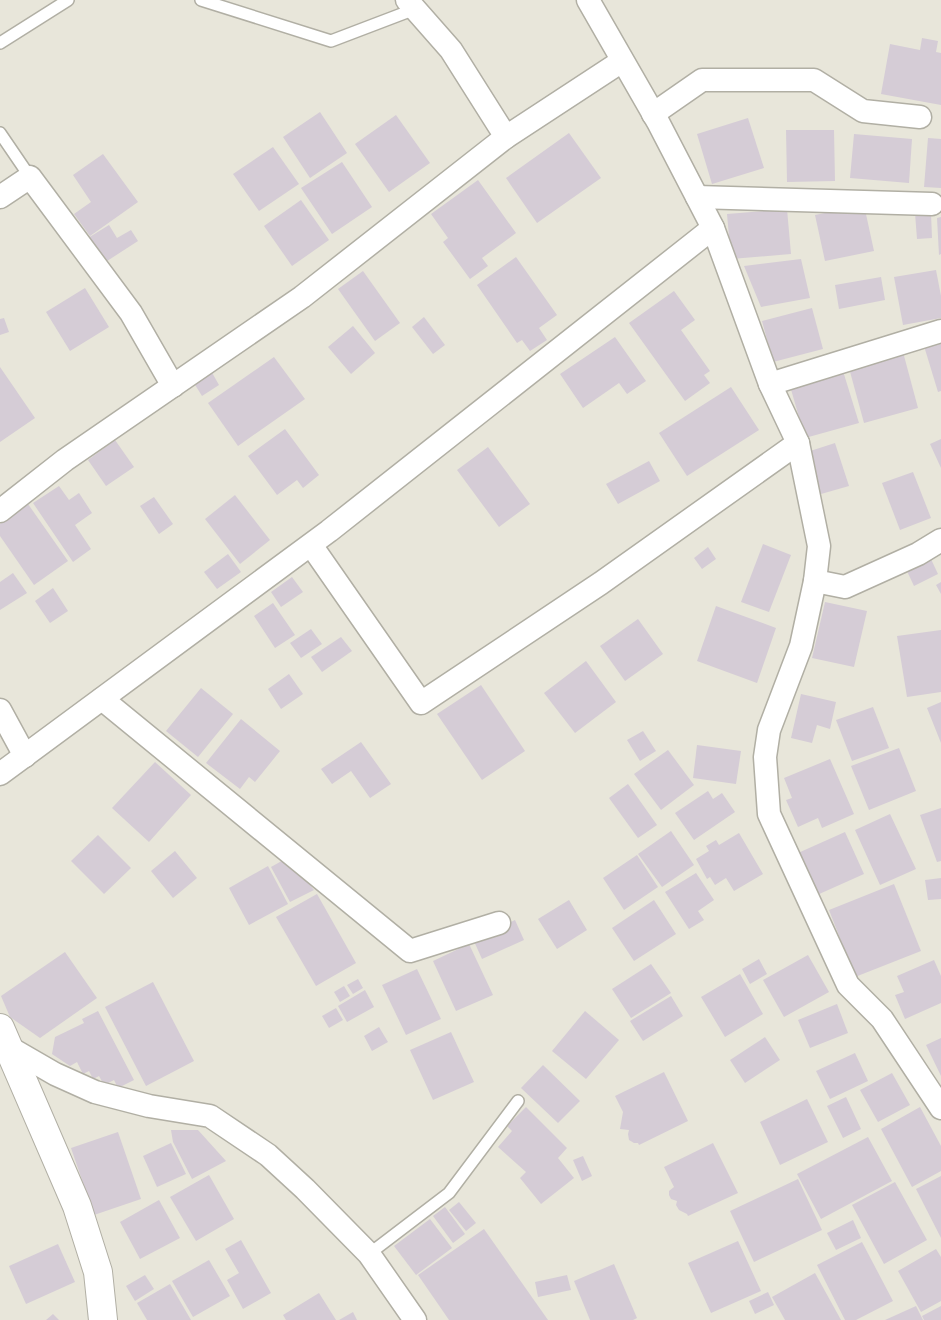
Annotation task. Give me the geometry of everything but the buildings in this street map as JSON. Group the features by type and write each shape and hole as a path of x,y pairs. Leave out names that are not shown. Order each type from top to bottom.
{"street":[{"path":"588,0 653,114 713,228 770,384 798,443 819,546 815,581 801,646 770,730 765,757 769,814 848,985 882,1019 941,1108"},
{"path":"411,5 451,50 506,137"},
{"path":"0,511 65,460 302,297 506,137 622,60"},
{"path":"653,114 702,80 814,80 863,112 920,117"},
{"path":"0,198 30,177 131,314 173,386"},
{"path":"697,197 932,204"},
{"path":"0,774 311,545 713,228"},
{"path":"770,384 941,331"},
{"path":"311,545 421,702 601,583 798,443"},
{"path":"815,581 845,588 918,554 941,540"},
{"path":"102,699 410,951 498,923"},
{"path":"0,710 25,756"},
{"path":"5,1038 55,1074 95,1092 149,1106 210,1116 268,1155 305,1189 369,1254 415,1320"},
{"path":"5,1038 76,1206 98,1272 103,1320"}],"lane":[{"path":"0,43 68,0"},
{"path":"201,0 331,41 411,5"},
{"path":"0,133 30,177"},
{"path":"369,1254 449,1192 518,1101"}]}
